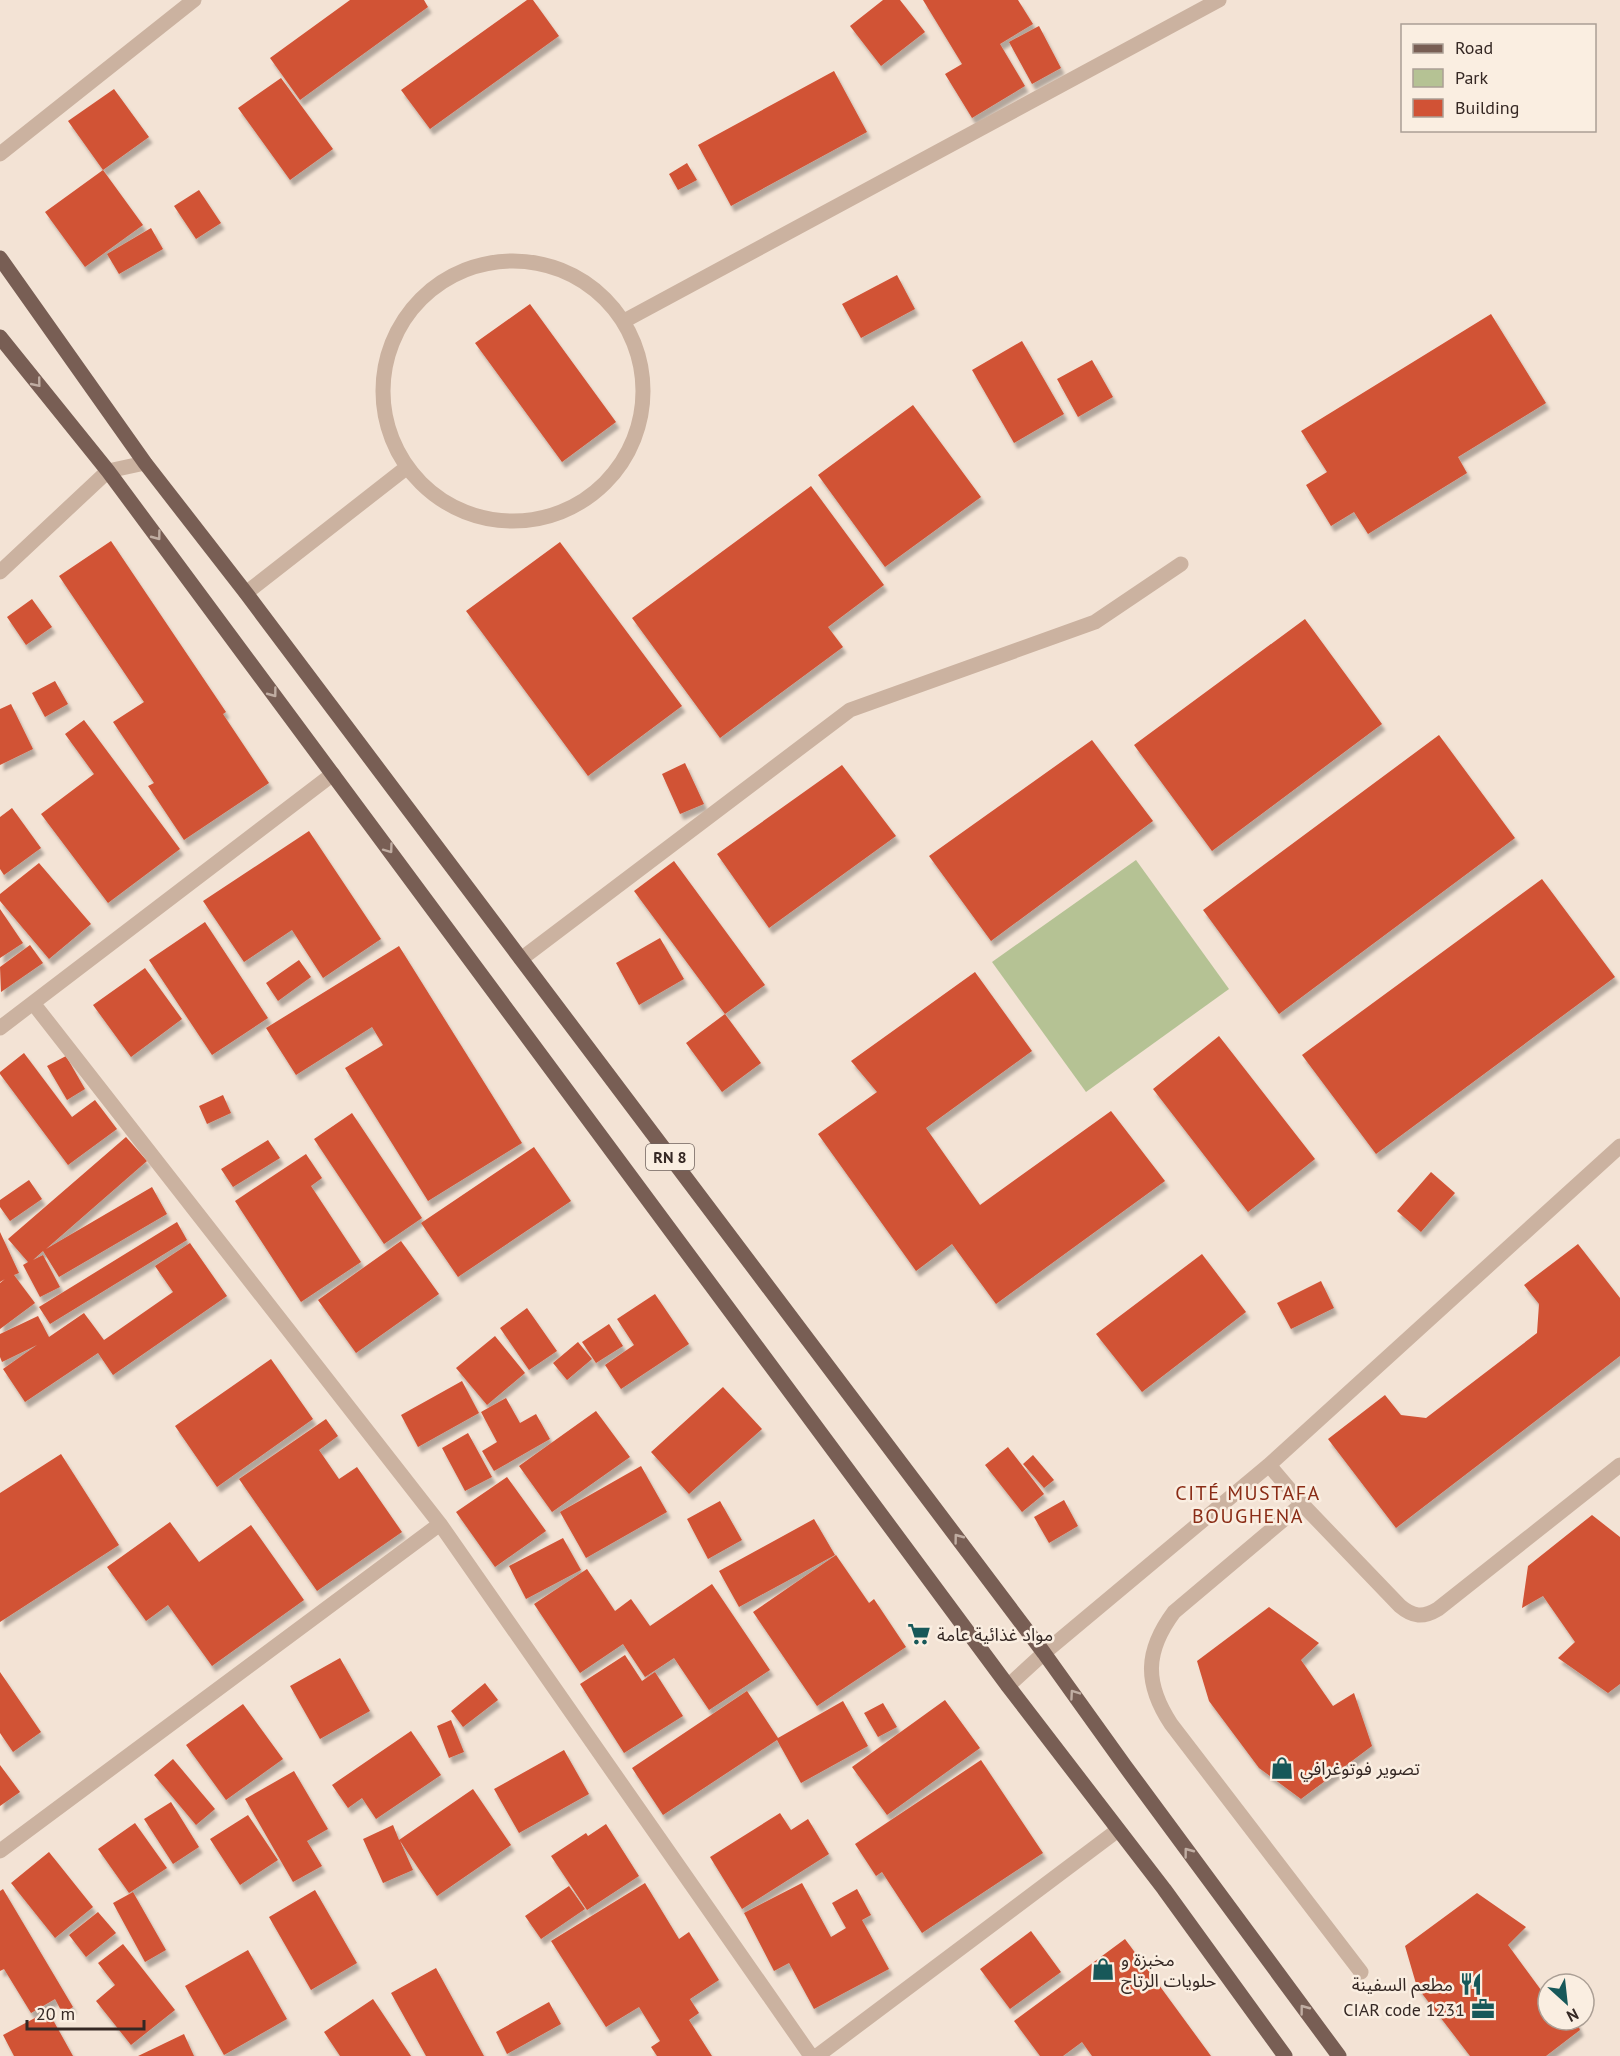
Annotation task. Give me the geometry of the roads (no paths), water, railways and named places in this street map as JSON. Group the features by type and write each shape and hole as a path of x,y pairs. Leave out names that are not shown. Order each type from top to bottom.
{"main road":[{"name":"RN 8","path":"0,258 145,463 246,593 1044,1653 1339,2056"},
{"name":"RN 8","path":"0,337 108,471 1008,1686 1164,1888 1285,2056"}],"street":[{"path":"0,154 194,0"},
{"path":"624,321 1220,0"},
{"path":"505,260 553,266 593,287 624,321 637,348 644,393 635,438 612,477 577,505 526,521 480,518 438,499 406,468 385,423 382,378 395,334 422,297 460,271 505,260"},
{"path":"0,572 108,471 145,463"},
{"path":"246,593 406,468"},
{"path":"520,959 850,710 1095,622 1181,564"},
{"path":"0,1028 333,774"},
{"path":"33,1003 440,1524 811,2056"},
{"path":"1008,1686 1044,1653 1269,1465 1620,1146"},
{"path":"1269,1465 1302,1504 1400,1606 1408,1613 1418,1616 1438,1609 1620,1465"},
{"path":"1302,1504 1174,1612 1161,1628 1154,1647 1151,1668 1153,1688 1170,1724 1361,1972"},
{"path":"0,1851 440,1524"},
{"path":"818,2056 1119,1830"}],"place":[{"name":"مواد غذائية عامة","path":"919,1634"},
{"name":"تصوير فوتوغرافي","path":"1282,1768"},
{"name":"مخبزة و حلويات الرتاج","path":"1103,1969"},
{"name":"مطعم السفينة","path":"1471,1984"},
{"name":"CIAR code 1231","path":"1483,2009"}],"district":[{"name":"CITÉ MUSTAFA BOUGHENA","path":"1248,1504"}]}
